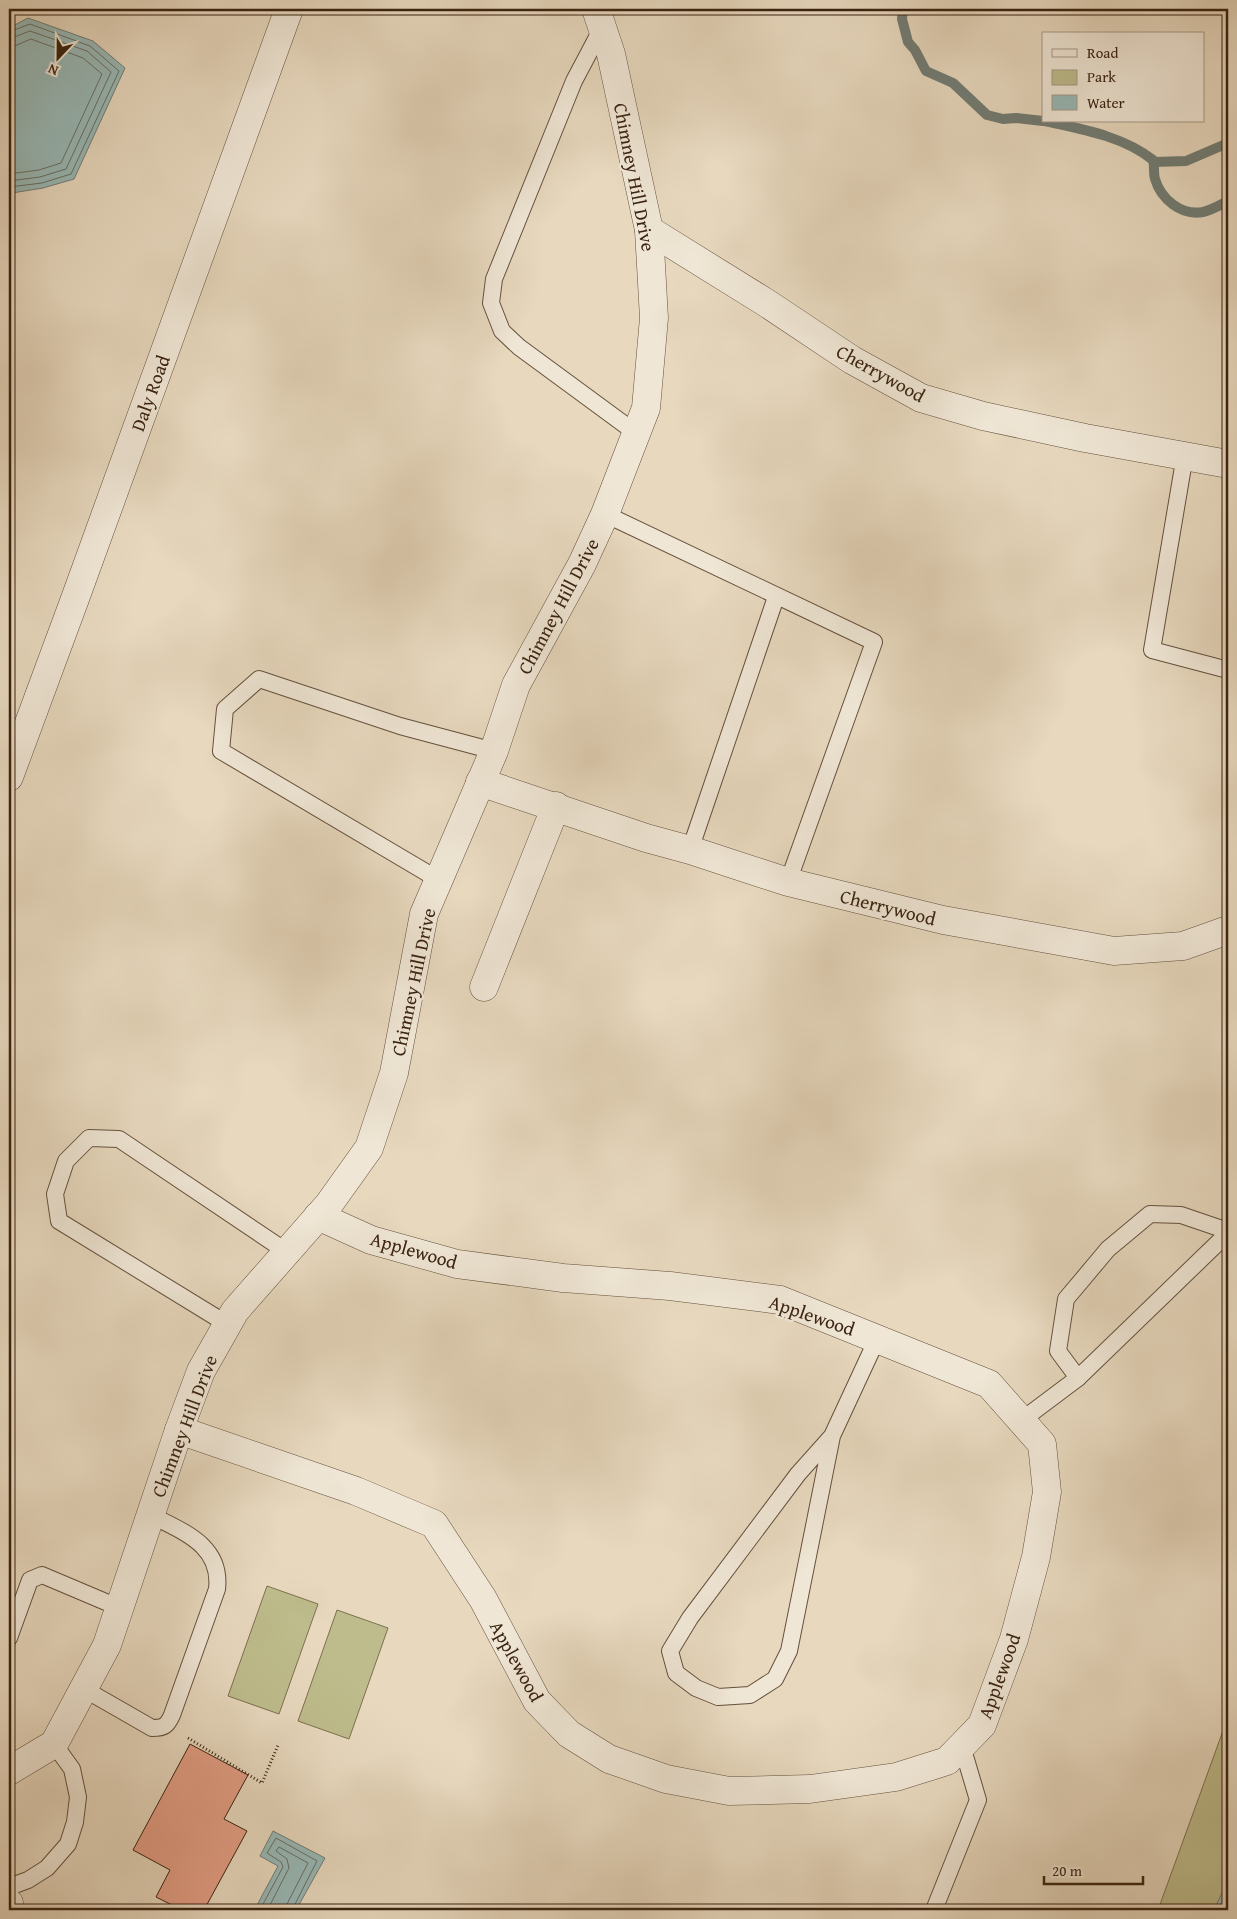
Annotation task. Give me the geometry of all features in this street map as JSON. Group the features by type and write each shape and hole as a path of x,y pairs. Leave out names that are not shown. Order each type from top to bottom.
{"street":[{"name":"Daly Road","path":"9,776 80,587 289,9"},
{"name":"Chimney Hill Drive","path":"54,1744 107,1645 179,1430 201,1371 235,1311 329,1204 369,1148 394,1073 424,914 494,751 516,685 582,564 606,514 646,408 654,318 649,230 611,54 599,18"},
{"name":"Cherrywood","path":"649,230 852,360 921,398 983,416 1076,436 1228,464"},
{"name":"Cherrywood","path":"480,782 556,806 646,838 690,850 788,882 944,920 1114,951 1183,946 1228,930"},
{"path":"484,987 556,806"},
{"name":"Applewood","path":"179,1430 356,1491 434,1524 483,1599 536,1701 570,1734 609,1759 666,1779 729,1791 810,1789 896,1777 947,1761 982,1724 1014,1639 1036,1557 1047,1492 1042,1444 989,1384 780,1300 670,1286 563,1278 457,1264 371,1240 318,1216"},
{"path":"9,1771 54,1744"}],"lane":[{"path":"599,18 494,279 491,302 502,331 519,347 636,433"},
{"path":"1185,455 1152,650 1228,670"},
{"path":"606,514 776,597 874,642 788,882"},
{"path":"690,850 776,597"},
{"path":"439,880 221,751 225,709 259,678 400,726 494,751"},
{"path":"227,1324 59,1222 55,1194 66,1161 89,1138 119,1139 287,1252"},
{"path":"1022,1420 1078,1378 1228,1232 1181,1215 1150,1214 1108,1249 1066,1299 1058,1351 1078,1378"},
{"path":"832,1436 798,1474 690,1618 670,1651 676,1673 696,1688 718,1697 750,1695 775,1679 790,1652 832,1436 877,1339"},
{"path":"84,1689 152,1728 167,1726 172,1715 206,1623 218,1580 214,1562 209,1552 199,1542 188,1534 151,1515"},
{"path":"9,1638 30,1580 42,1575 120,1608"},
{"path":"9,1903 28,1880 47,1868 68,1844 75,1822 78,1797 72,1769 54,1744"},
{"path":"934,1910 978,1800 962,1746"}],"path":[{"path":"167,1726 262,1782 278,1745"}],"green space":[{"path":"267,1586 318,1604 279,1714 228,1696"},
{"path":"337,1610 388,1628 349,1739 298,1721"},
{"path":"1228,1717 1228,1910 1158,1910"}],"water":[{"path":"28,18 93,41 125,68 74,179 43,188 12,193 9,191 9,28"},
{"path":"273,1831 325,1858 296,1910 262,1910 256,1907 278,1866 260,1856"},
{"path":"1228,1880 1228,1910 1214,1910"}],"building":[{"path":"190,1744 248,1775 224,1819 247,1831 204,1910 182,1910 156,1897 170,1870 133,1850"}],"waterway":[{"path":"903,9 902,19 908,42 915,50 926,71 953,83 987,115 1003,119 1016,118 1042,121"},
{"path":"1050,122 1115,139 1129,145 1153,160 1155,179 1158,186 1167,199 1180,209 1195,213 1203,212 1228,201"},
{"path":"1154,162 1186,161 1228,143"}]}
